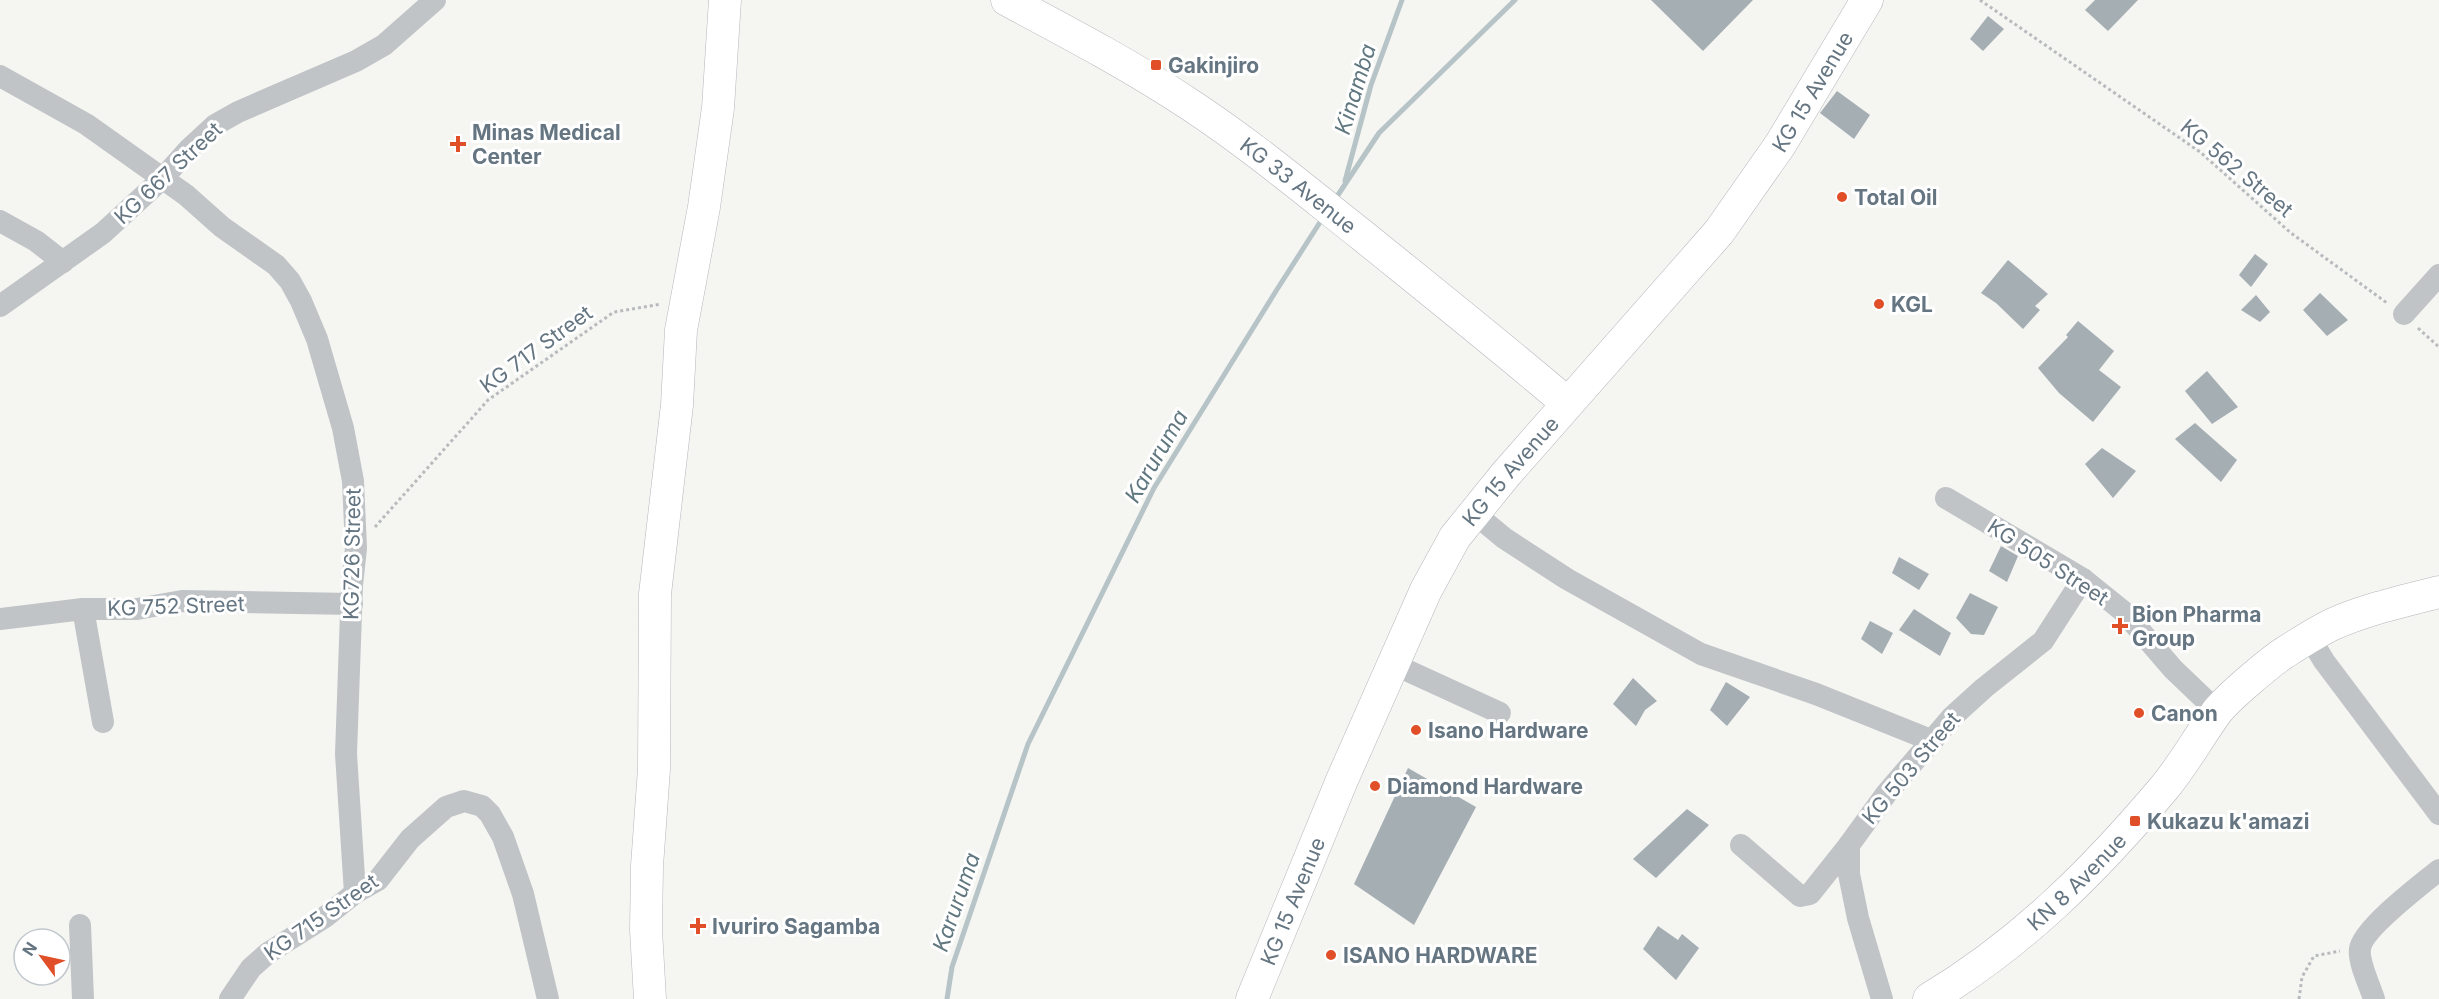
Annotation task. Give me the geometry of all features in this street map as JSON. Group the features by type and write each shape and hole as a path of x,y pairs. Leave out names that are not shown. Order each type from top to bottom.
{"main road":[{"path":"651,999 646,930 647,866 654,769 656,594 676,405 681,330 704,207 718,108 725,0"},
{"name":"KG 15 Avenue","path":"1252,999 1342,780 1426,590 1455,537 1567,403 1719,232 1780,145 1867,0"},
{"name":"KG 33 Avenue","path":"1018,2 1190,104 1257,152 1493,340 1567,403"},
{"name":"KN 8 Avenue","path":"1929,999 1959,981 2025,930 2082,880 2180,769 2217,711 2282,654 2331,625 2389,605 2439,592"}],"street":[{"name":"KG 667 Street","path":"0,306 103,233 163,178 215,125 238,112 356,61 384,45 435,0"},
{"name":"KG726 Street","path":"0,76 86,124 163,178 222,227 276,265 290,281 317,339 343,428 354,481 356,548 346,754 356,893"},
{"path":"0,221 36,241 63,262"},
{"path":"2404,314 2439,275"},
{"name":"KG 505 Street","path":"1946,498 2083,579 2124,612 2173,669 2217,711"},
{"path":"1474,513 1511,543 1567,579 1701,654 1816,694 1933,741"},
{"name":"KG 503 Street","path":"1882,999 1858,918 1849,874 1849,845 1886,794 1960,710 2043,641 2083,579"},
{"name":"KG 752 Street","path":"0,619 82,609 137,609 182,601 352,604"},
{"path":"82,609 103,722"},
{"path":"2310,638 2324,661 2439,814"},
{"path":"1393,664 1500,713"},
{"name":"KG 715 Street","path":"230,999 251,968 268,953 326,917 356,893 378,880 410,839 446,807 464,801 482,806 490,814 503,837 523,894 548,999"},
{"path":"1741,845 1800,896 1810,894 1849,845"},
{"path":"2374,999 2360,961 2359,948 2366,935 2402,900 2439,870"},
{"path":"80,925 83,999"}],"path":[{"name":"KG 562 Street","path":"1980,0 2200,152 2291,233 2373,294 2404,314 2439,347"},
{"name":"KG 717 Street","path":"356,548 488,400 614,312 687,300"},
{"path":"2299,999 2302,977 2314,956 2359,948"}],"building":[{"path":"1651,0 1753,0 1703,51"},
{"path":"2095,0 2138,0 2108,31 2085,10"},
{"path":"1988,16 2004,29 1983,51 1970,39"},
{"path":"1837,91 1870,115 1854,139 1820,113"},
{"path":"2255,254 2268,264 2251,287 2239,275"},
{"path":"2008,260 2048,294 2035,306 2040,310 2023,329 1996,303 1981,293"},
{"path":"2320,293 2348,320 2327,336 2303,310"},
{"path":"2256,295 2270,312 2260,322 2241,310"},
{"path":"2078,321 2114,351 2099,370 2121,387 2093,422 2059,393 2038,368 2068,337 2066,335"},
{"path":"2207,371 2238,407 2212,424 2185,391"},
{"path":"2195,423 2237,460 2221,482 2175,439"},
{"path":"2102,448 2136,471 2113,498 2085,464"},
{"path":"2001,546 2018,556 2007,582 1989,571"},
{"path":"1899,557 1929,574 1919,590 1892,573"},
{"path":"1970,593 1998,607 1984,635 1971,634 1956,618"},
{"path":"1914,609 1951,633 1940,656 1899,630"},
{"path":"1870,621 1893,633 1882,654 1861,639"},
{"path":"1633,678 1657,701 1645,710 1636,726 1613,704"},
{"path":"1726,682 1750,697 1727,726 1710,710"},
{"path":"1408,768 1476,807 1414,925 1354,884"},
{"path":"1687,809 1709,825 1656,878 1633,859"},
{"path":"1658,926 1678,940 1682,934 1699,948 1676,980 1643,949"}],"waterway":[{"name":"Kinamba","path":"1345,181 1371,85 1402,0"},
{"name":"Karuruma","path":"1334,201 1379,133 1515,0"},
{"name":"Karuruma","path":"947,999 952,967 1028,744 1154,488 1324,216"}],"place":[{"name":"Gakinjiro","path":"1156,65"},
{"name":"Minas Medical Center","path":"458,144"},
{"name":"Total Oil","path":"1842,197"},
{"name":"KGL","path":"1879,304"},
{"name":"Bion Pharma Group","path":"2120,626"},
{"name":"Canon","path":"2139,713"},
{"name":"Isano Hardware","path":"1416,730"},
{"name":"Diamond Hardware","path":"1375,786"},
{"name":"Kukazu k'amazi","path":"2135,821"},
{"name":"Ivuriro Sagamba","path":"698,926"},
{"name":"ISANO HARDWARE","path":"1331,955"}]}
